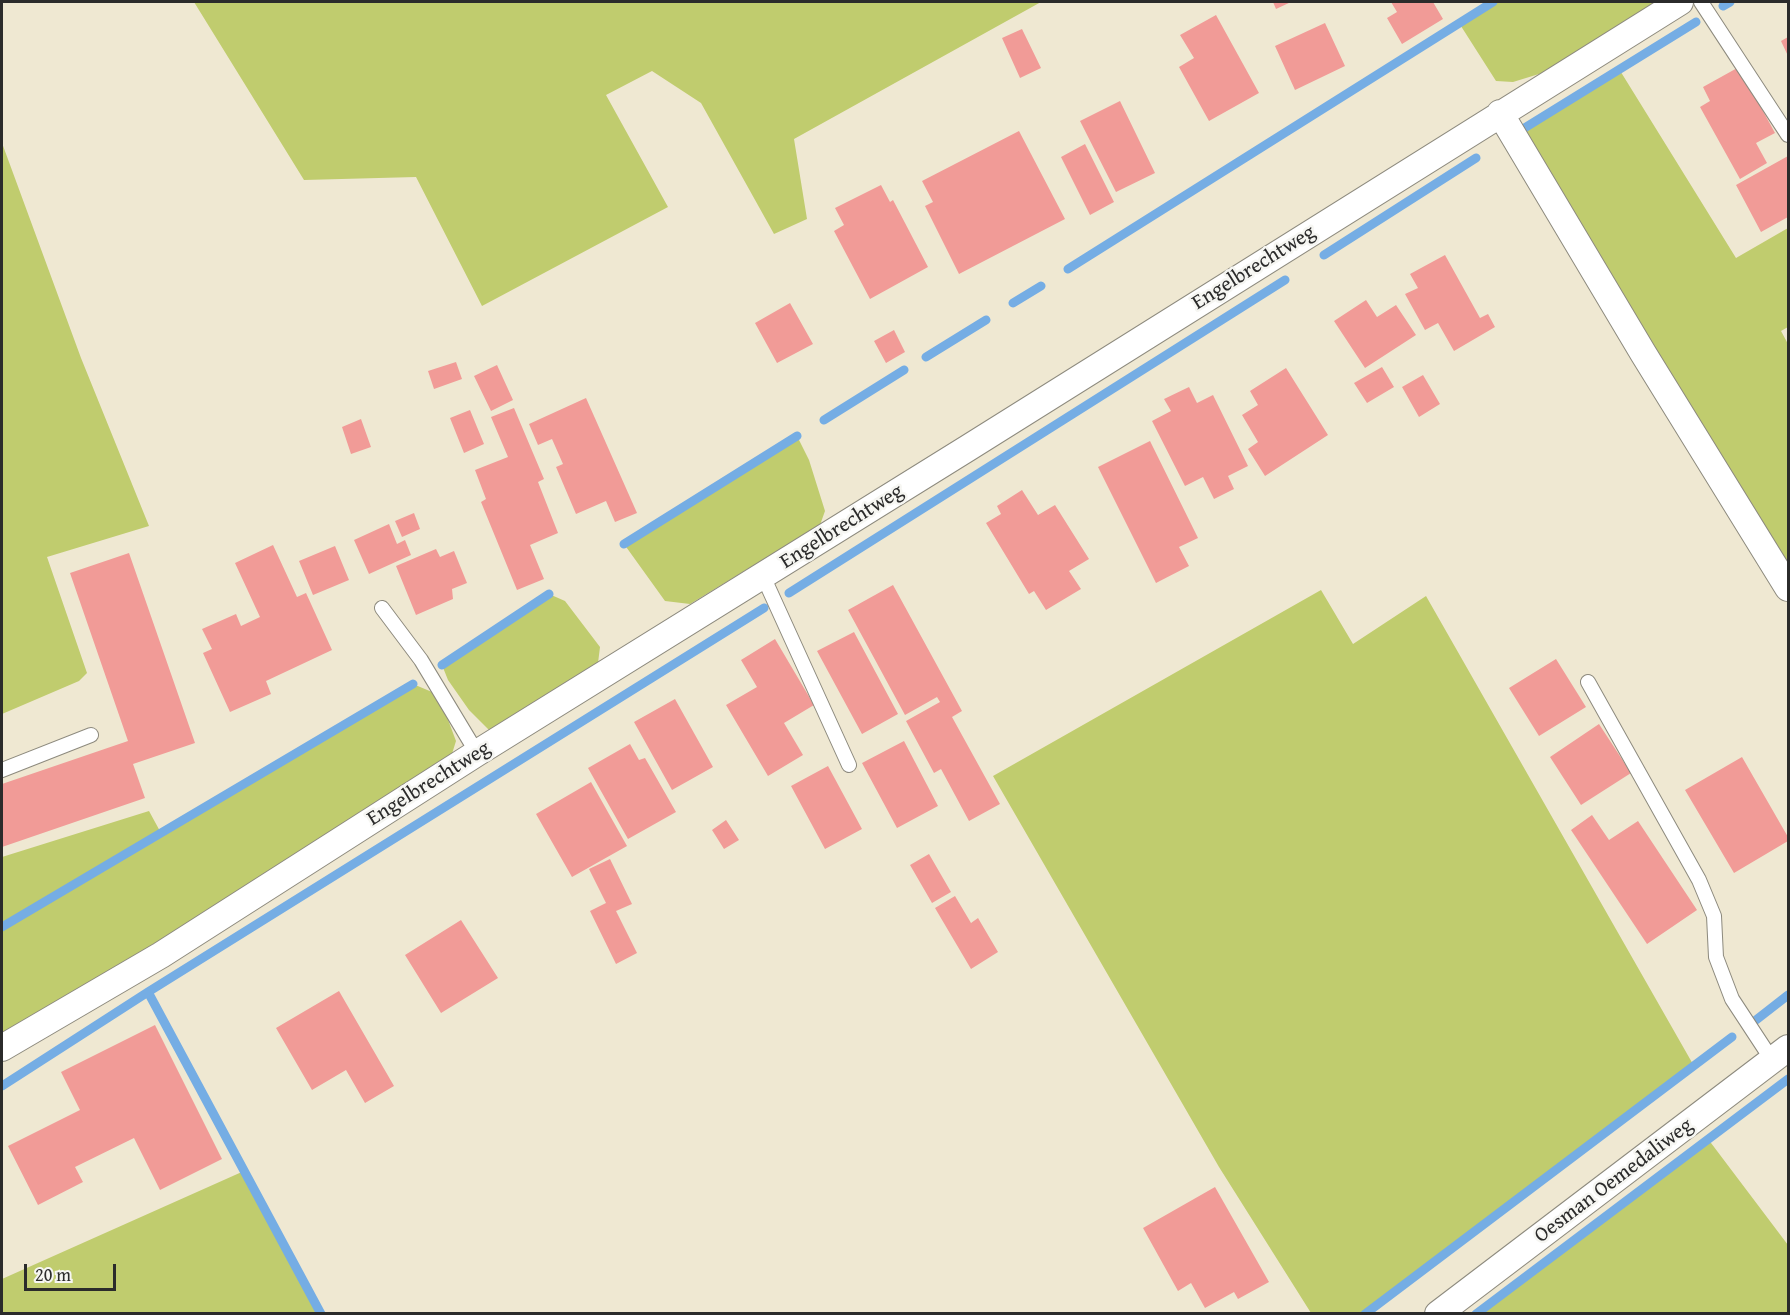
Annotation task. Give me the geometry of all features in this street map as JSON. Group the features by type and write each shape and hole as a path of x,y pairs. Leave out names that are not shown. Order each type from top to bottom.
{"street":[{"name":"Engelbrechtweg","path":"2,1048 161,955 477,753 1680,2"},
{"path":"1500,113 1643,353 1788,588"},
{"name":"Oesman Oemedaliweg","path":"1438,1314 1780,1054"}],"lane":[{"path":"1701,2 1788,135"},
{"path":"763,576 849,765"},
{"path":"382,608 421,660 477,753"},
{"path":"1588,682 1699,880 1714,916 1716,957 1732,999 1780,1054"},
{"path":"2,770 91,735"}],"green space":[{"path":"194,2 1041,2 794,139 807,219 774,234 701,103 652,71 606,95 668,207 482,306 416,177 304,180"},
{"path":"1493,2 1664,2 1552,70 1513,82 1496,81 1459,23"},
{"path":"1619,69 1736,258 1788,228 1788,327 1781,331 1788,344 1788,589 1518,132"},
{"path":"2,143 81,358 149,526 47,557 87,673 79,681 2,714"},
{"path":"797,436 809,460 825,511 820,525 690,604 665,601 624,544"},
{"path":"1321,590 1353,644 1426,596 1694,1066 1365,1313 1311,1313 1219,1167 993,776"},
{"path":"549,594 565,601 600,647 598,663 491,732 469,710 448,680 442,665"},
{"path":"413,684 432,692 447,717 456,741 451,757 174,934 2,1033 2,857 149,811 161,833"},
{"path":"1708,1139 1788,1245 1788,1313 1476,1313"},
{"path":"244,1171 321,1313 2,1313 2,1279"}],"building":[{"path":"1273,2 1291,2 1276,9"},
{"path":"1391,2 1433,2 1443,19 1402,44 1387,18 1397,12"},
{"path":"1216,15 1259,93 1209,121 1179,67 1194,58 1180,35"},
{"path":"1325,23 1345,66 1295,90 1275,46"},
{"path":"1022,29 1041,68 1020,78 1002,38"},
{"path":"1788,37 1788,56 1781,41"},
{"path":"1739,67 1775,133 1756,143 1767,163 1740,179 1700,107 1710,101 1703,87"},
{"path":"1120,101 1155,173 1116,192 1080,121"},
{"path":"1019,131 1065,219 959,274 925,206 933,202 922,181"},
{"path":"1085,144 1114,202 1090,215 1061,157"},
{"path":"1788,156 1788,217 1761,232 1736,185"},
{"path":"881,185 890,202 893,200 928,267 870,299 834,231 844,225 835,208"},
{"path":"1445,255 1480,318 1488,314 1495,327 1454,351 1438,323 1425,330 1405,294 1418,288 1410,274"},
{"path":"1366,300 1377,317 1396,305 1416,335 1365,368 1334,321"},
{"path":"790,303 813,344 777,363 755,323"},
{"path":"894,330 905,352 886,363 874,341"},
{"path":"456,362 462,379 434,389 428,371"},
{"path":"497,365 513,400 491,411 474,376"},
{"path":"1382,367 1394,387 1367,403 1354,383"},
{"path":"1286,368 1328,435 1265,476 1248,449 1258,442 1242,415 1258,405 1250,391"},
{"path":"1423,375 1440,404 1419,417 1402,387"},
{"path":"1189,387 1197,403 1213,395 1248,466 1228,476 1234,489 1214,499 1203,477 1185,486 1152,421 1171,411 1164,399"},
{"path":"586,398 637,513 615,522 606,501 576,514 556,467 563,464 552,439 538,445 529,424"},
{"path":"514,408 544,479 538,482 558,533 530,545 544,579 517,590 481,502 486,499 475,470 508,457 491,417"},
{"path":"470,410 484,444 464,453 450,418"},
{"path":"361,419 371,447 351,454 342,427"},
{"path":"1150,441 1198,538 1179,547 1189,566 1156,583 1098,467"},
{"path":"1022,490 1038,515 1055,505 1089,559 1069,571 1081,589 1046,610 1034,591 1029,594 986,523 1001,514 997,506"},
{"path":"414,513 420,529 402,537 395,521"},
{"path":"389,524 397,544 405,540 411,555 369,574 354,540"},
{"path":"273,545 297,597 306,593 332,650 266,681 271,694 230,712 203,653 212,649 202,629 236,614 241,626 260,617 235,563"},
{"path":"335,546 349,580 313,595 299,561"},
{"path":"436,549 440,557 454,551 467,583 452,589 453,599 416,615 396,566"},
{"path":"129,553 195,743 133,764 145,798 2,847 2,784 128,741 70,573"},
{"path":"893,585 962,711 952,717 1000,804 969,821 941,769 934,773 906,721 940,702 937,697 905,715 848,610"},
{"path":"854,632 898,714 862,734 817,651"},
{"path":"775,639 814,705 784,723 803,755 768,776 726,705 757,687 741,660"},
{"path":"1556,659 1586,707 1539,736 1509,688"},
{"path":"675,699 713,767 672,790 634,722"},
{"path":"1599,724 1631,773 1581,805 1550,757"},
{"path":"904,741 938,806 897,828 862,763"},
{"path":"630,744 639,760 645,758 676,812 628,839 588,768"},
{"path":"1742,757 1788,837 1788,841 1734,873 1685,790"},
{"path":"828,766 862,829 825,849 791,786"},
{"path":"591,782 627,846 572,877 536,814"},
{"path":"1592,815 1609,840 1638,821 1697,910 1647,944 1571,830"},
{"path":"726,820 739,840 724,849 712,830"},
{"path":"929,854 951,892 932,903 910,865"},
{"path":"610,859 632,904 616,911 637,953 616,964 590,911 606,903 589,869"},
{"path":"955,896 971,923 978,918 998,952 971,969 935,908"},
{"path":"461,920 498,978 441,1013 405,955"},
{"path":"339,991 394,1086 365,1103 346,1070 312,1090 276,1028"},
{"path":"155,1025 222,1159 160,1190 134,1138 75,1167 83,1182 38,1205 8,1146 80,1110 61,1072"},
{"path":"1215,1187 1269,1282 1238,1299 1234,1292 1205,1308 1191,1283 1178,1291 1143,1228"}],"waterway":[{"path":"1068,269 1493,2"},
{"path":"1723,6 1730,2"},
{"path":"1518,132 1696,22"},
{"path":"1324,255 1476,158"},
{"path":"789,593 1285,280"},
{"path":"1013,303 1041,286"},
{"path":"926,357 986,320"},
{"path":"824,420 904,370"},
{"path":"624,544 797,436"},
{"path":"442,665 549,594"},
{"path":"2,1086 148,992 764,608"},
{"path":"2,927 413,684"},
{"path":"148,992 321,1314"},
{"path":"1756,1020 1788,995"},
{"path":"1365,1314 1732,1037"},
{"path":"1476,1314 1788,1079"}]}
